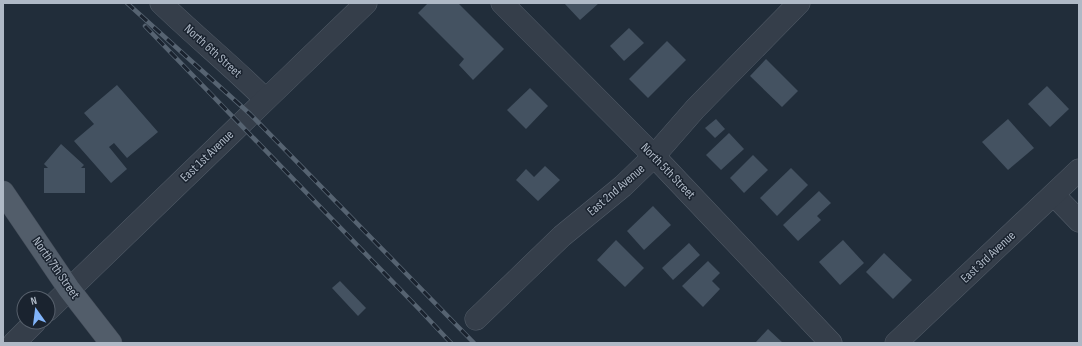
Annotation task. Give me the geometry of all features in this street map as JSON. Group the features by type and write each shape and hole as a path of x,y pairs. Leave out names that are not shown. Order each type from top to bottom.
{"main road":[{"name":"North 7th Street","path":"3,192 69,289 110,343"}],"street":[{"name":"North 6th Street","path":"161,3 217,55 235,69 265,99"},
{"name":"East 1st Avenue","path":"56,302 366,3"},
{"name":"North 5th Street","path":"502,3 654,156 831,343"},
{"name":"East 2nd Avenue","path":"476,318 562,236 623,186 654,156 695,109 799,3"},
{"name":"East 3rd Avenue","path":"896,343 1079,170"},
{"path":"1054,195 1079,221"},
{"path":"14,343 27,330"}],"building":[{"path":"428,3 458,3 504,49 473,80 459,65 464,59 418,13"},
{"path":"564,3 599,3 580,20"},
{"path":"629,28 644,43 624,61 610,46"},
{"path":"667,41 686,60 648,98 629,79"},
{"path":"766,59 798,91 782,107 750,76"},
{"path":"117,85 158,132 127,158 114,143 109,147 127,169 111,183 74,141 94,124 84,113"},
{"path":"1047,86 1069,109 1050,127 1028,104"},
{"path":"530,88 548,106 526,129 507,110"},
{"path":"716,119 725,129 715,138 705,128"},
{"path":"1008,119 1034,148 1008,170 982,142"},
{"path":"729,133 744,149 721,170 706,155"},
{"path":"61,144 84,165 81,168 85,168 85,193 44,193 44,168 48,168 44,164"},
{"path":"753,155 768,170 744,193 730,178"},
{"path":"545,166 560,180 538,201 516,180 526,169 534,177"},
{"path":"791,168 808,185 777,216 760,198"},
{"path":"819,191 831,203 817,216 821,220 798,241 783,225"},
{"path":"653,206 671,225 644,250 627,231"},
{"path":"616,240 644,268 625,287 597,260"},
{"path":"843,240 864,263 840,285 819,262"},
{"path":"689,243 700,255 673,280 662,268"},
{"path":"884,253 912,280 893,299 866,272"},
{"path":"708,261 720,273 712,281 720,289 703,307 682,286"},
{"path":"340,281 366,308 358,316 332,288"},
{"path":"768,329 783,343 755,343"}],"railway":[{"path":"127,3 250,114 474,343"},
{"path":"145,26 451,343"}]}
